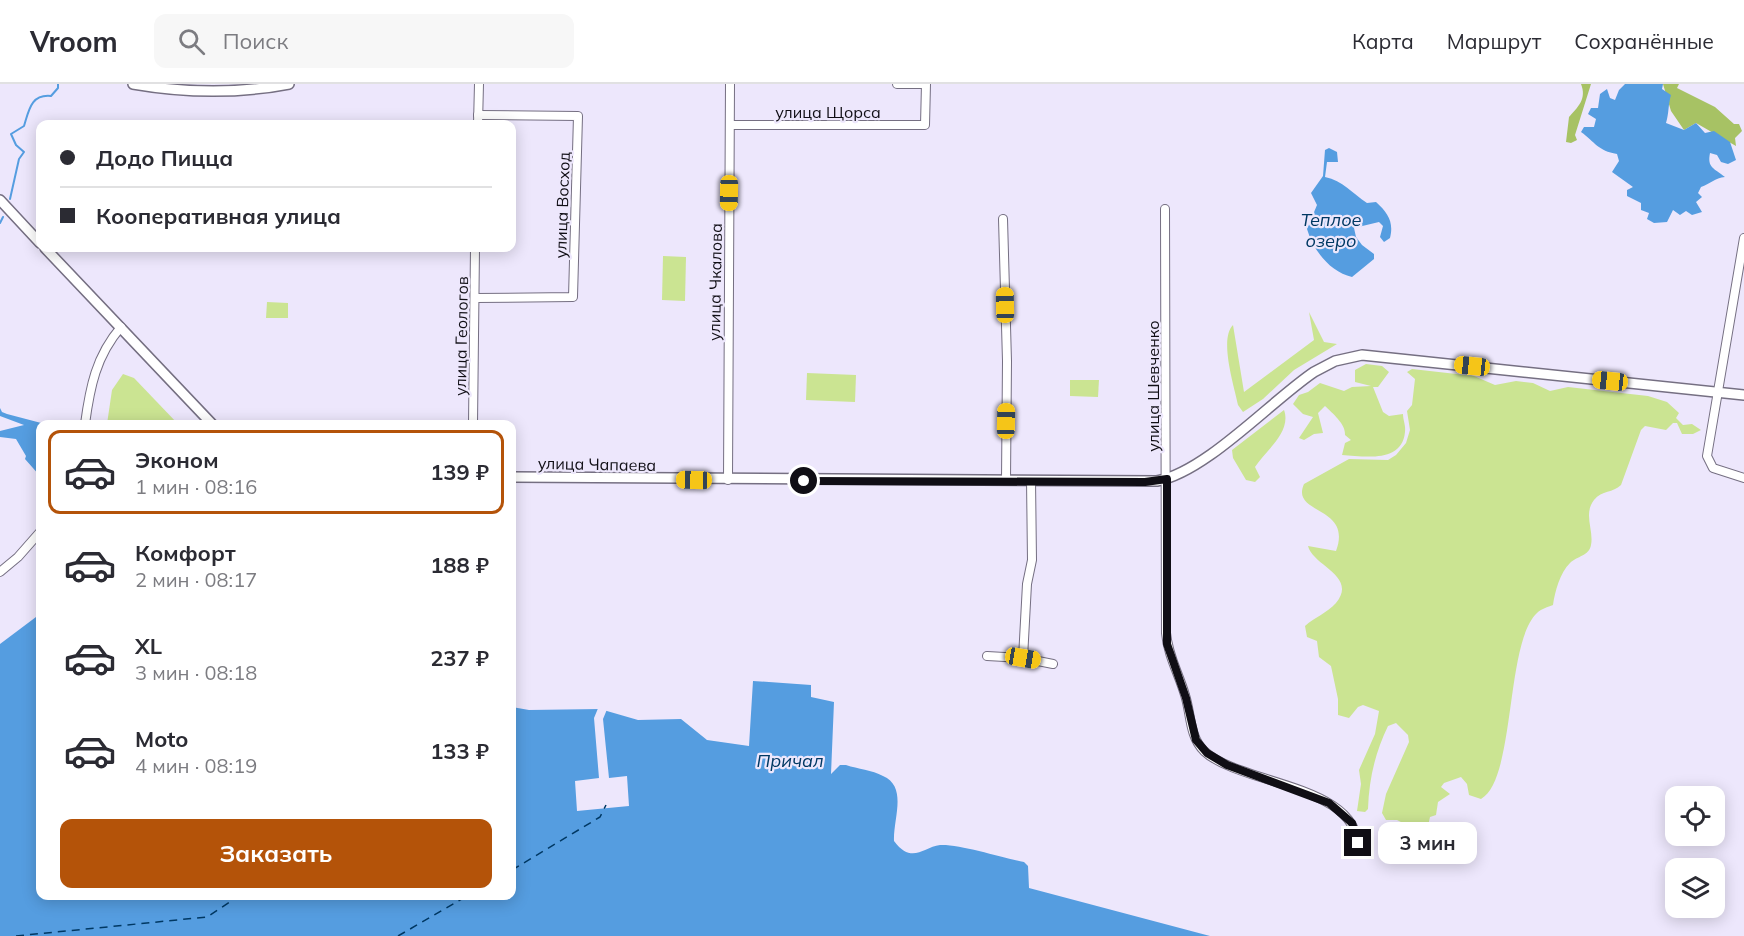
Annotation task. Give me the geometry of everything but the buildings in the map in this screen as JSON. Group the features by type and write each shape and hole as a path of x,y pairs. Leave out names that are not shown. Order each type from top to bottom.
{"main road":[{"path":"133,84 217,92 289,84"},
{"path":"0,200 36,239"},
{"path":"49,252 208,420"},
{"name":"улица Чапаева","path":"516,477 1145,482 1167,479 1213,452 1314,372 1335,361 1354,356 1380,356 1744,395"}],"street":[{"path":"478,120 479,84"},
{"name":"улица Чкалова","path":"728,480 730,84"},
{"name":"улица Щорса","path":"730,125 925,125 926,84 897,84"},
{"name":"улица Восход","path":"475,298 573,297 578,116 478,115"},
{"name":"улица Шевченко","path":"1165,209 1166,633 1169,653 1182,685 1193,732 1201,747 1216,759 1237,769 1295,788 1329,803 1352,823 1358,843 1357,854"},
{"path":"1003,219 1007,361 1006,480"},
{"path":"1744,238 1707,456 1713,468 1744,478"},
{"name":"улица Геологов","path":"473,420 475,252"},
{"path":"87,420 97,364 102,351 121,327"},
{"path":"1023,658 1027,584 1032,560 1031,480"},
{"path":"0,572 18,557 36,537"},
{"path":"987,656 1023,658 1053,664"}],"green space":[{"path":"1581,84 1591,84 1575,135 1577,140 1571,143 1566,142 1569,117 1582,98"},
{"path":"1663,84 1679,84 1677,88 1715,107 1734,124 1739,124 1742,131 1735,138 1736,146 1696,123 1684,130 1671,111"},
{"path":"663,256 686,257 685,301 662,300"},
{"path":"267,302 288,303 288,318 266,318"},
{"path":"1309,312 1324,342 1337,344 1294,370 1263,399 1243,412 1238,405 1227,351 1229,332 1233,325 1244,392 1314,340"},
{"path":"1366,364 1382,366 1389,372 1378,387 1373,387 1383,412 1389,416 1403,414 1405,432 1397,449 1380,456 1342,455 1345,443 1351,440 1345,435 1335,415 1325,406 1318,413 1323,433 1314,434 1304,440 1299,438 1313,417 1303,414 1293,404 1299,395 1308,392 1320,383 1344,391 1352,387 1371,386 1355,382 1355,370"},
{"path":"1412,369 1474,376 1495,385 1516,381 1533,383 1550,391 1568,387 1648,396 1667,402 1679,413 1676,418 1683,425 1692,424 1701,430 1693,434 1682,434 1677,423 1673,423 1666,430 1645,426 1641,430 1621,485 1597,497 1591,505 1589,511 1592,539 1590,549 1566,567 1558,582 1553,605 1537,613 1527,629 1514,680 1500,766 1492,786 1481,799 1469,795 1467,784 1461,777 1444,783 1441,787 1450,794 1438,802 1436,815 1430,817 1428,826 1419,827 1397,820 1386,820 1382,813 1386,794 1409,742 1408,735 1396,723 1388,726 1376,756 1371,777 1368,809 1365,812 1357,811 1361,784 1359,770 1375,734 1379,711 1363,705 1358,707 1349,718 1338,715 1338,699 1331,666 1319,657 1317,641 1307,637 1305,626 1336,603 1342,586 1338,578 1318,560 1308,546 1336,551 1339,536 1336,525 1330,518 1305,501 1302,494 1304,484 1349,459 1388,460 1396,455 1406,443 1410,430 1407,411 1412,405 1415,379 1407,372"},
{"path":"807,373 856,375 855,402 806,400"},
{"path":"123,374 134,378 174,420 108,420 112,390"},
{"path":"1070,380 1099,380 1098,397 1070,396"},
{"path":"1284,410 1284,426 1281,433 1255,467 1260,477 1255,482 1246,480 1233,458 1232,450"}],"water":[{"path":"1625,84 1663,84 1662,89 1671,95 1666,123 1684,130 1696,123 1705,133 1714,131 1730,142 1736,160 1728,164 1721,162 1717,155 1710,153 1711,165 1725,177 1701,187 1698,193 1702,197 1696,202 1702,212 1692,215 1686,211 1680,215 1673,210 1667,222 1654,223 1647,219 1649,213 1641,210 1641,203 1627,196 1627,190 1633,187 1612,172 1619,161 1617,154 1601,148 1581,132 1584,127 1594,127 1596,119 1588,114 1591,108 1598,108 1600,94 1607,89 1610,98 1615,100 1619,90"},
{"name":"Теплое озеро","path":"1329,148 1337,152 1338,162 1327,162 1325,177 1342,184 1367,203 1376,202 1387,214 1390,222 1390,238 1384,242 1380,237 1383,226 1379,222 1354,228 1356,237 1374,254 1374,259 1352,277 1337,270 1324,259 1313,245 1307,229 1317,205 1311,193 1323,176 1325,150"},
{"path":"0,408 7,414 36,422 36,471 25,459 26,456 16,439 0,437 0,431 24,425 0,416"},
{"name":"Причал","path":"36,617 36,900 516,900 516,708 529,710 600,709 638,720 681,719 707,740 749,746 753,681 811,685 811,697 834,702 831,774 840,765 846,765 874,772 891,781 897,796 894,841 906,852 917,853 934,846 948,845 1024,862 1028,866 1029,888 1210,936 0,936 0,644"}],"pier":[{"path":"599,706 608,707 603,719 609,778 627,776 629,806 577,811 575,781 599,778 594,718"}],"waterway":[{"path":"10,199 19,159 24,152 16,145 11,134 24,126 29,109 35,100 51,96 58,88 58,84"},
{"path":"0,223 3,217"}],"ferry route":[{"path":"516,868 600,817 606,805"},
{"path":"16,936 207,917 233,900"},
{"path":"398,936 460,900"}],"route":[{"path":"804,481 1157,482 1167,479 1167,644 1186,698 1196,740 1207,753 1227,765 1295,788 1329,803 1352,823 1358,843"}]}
